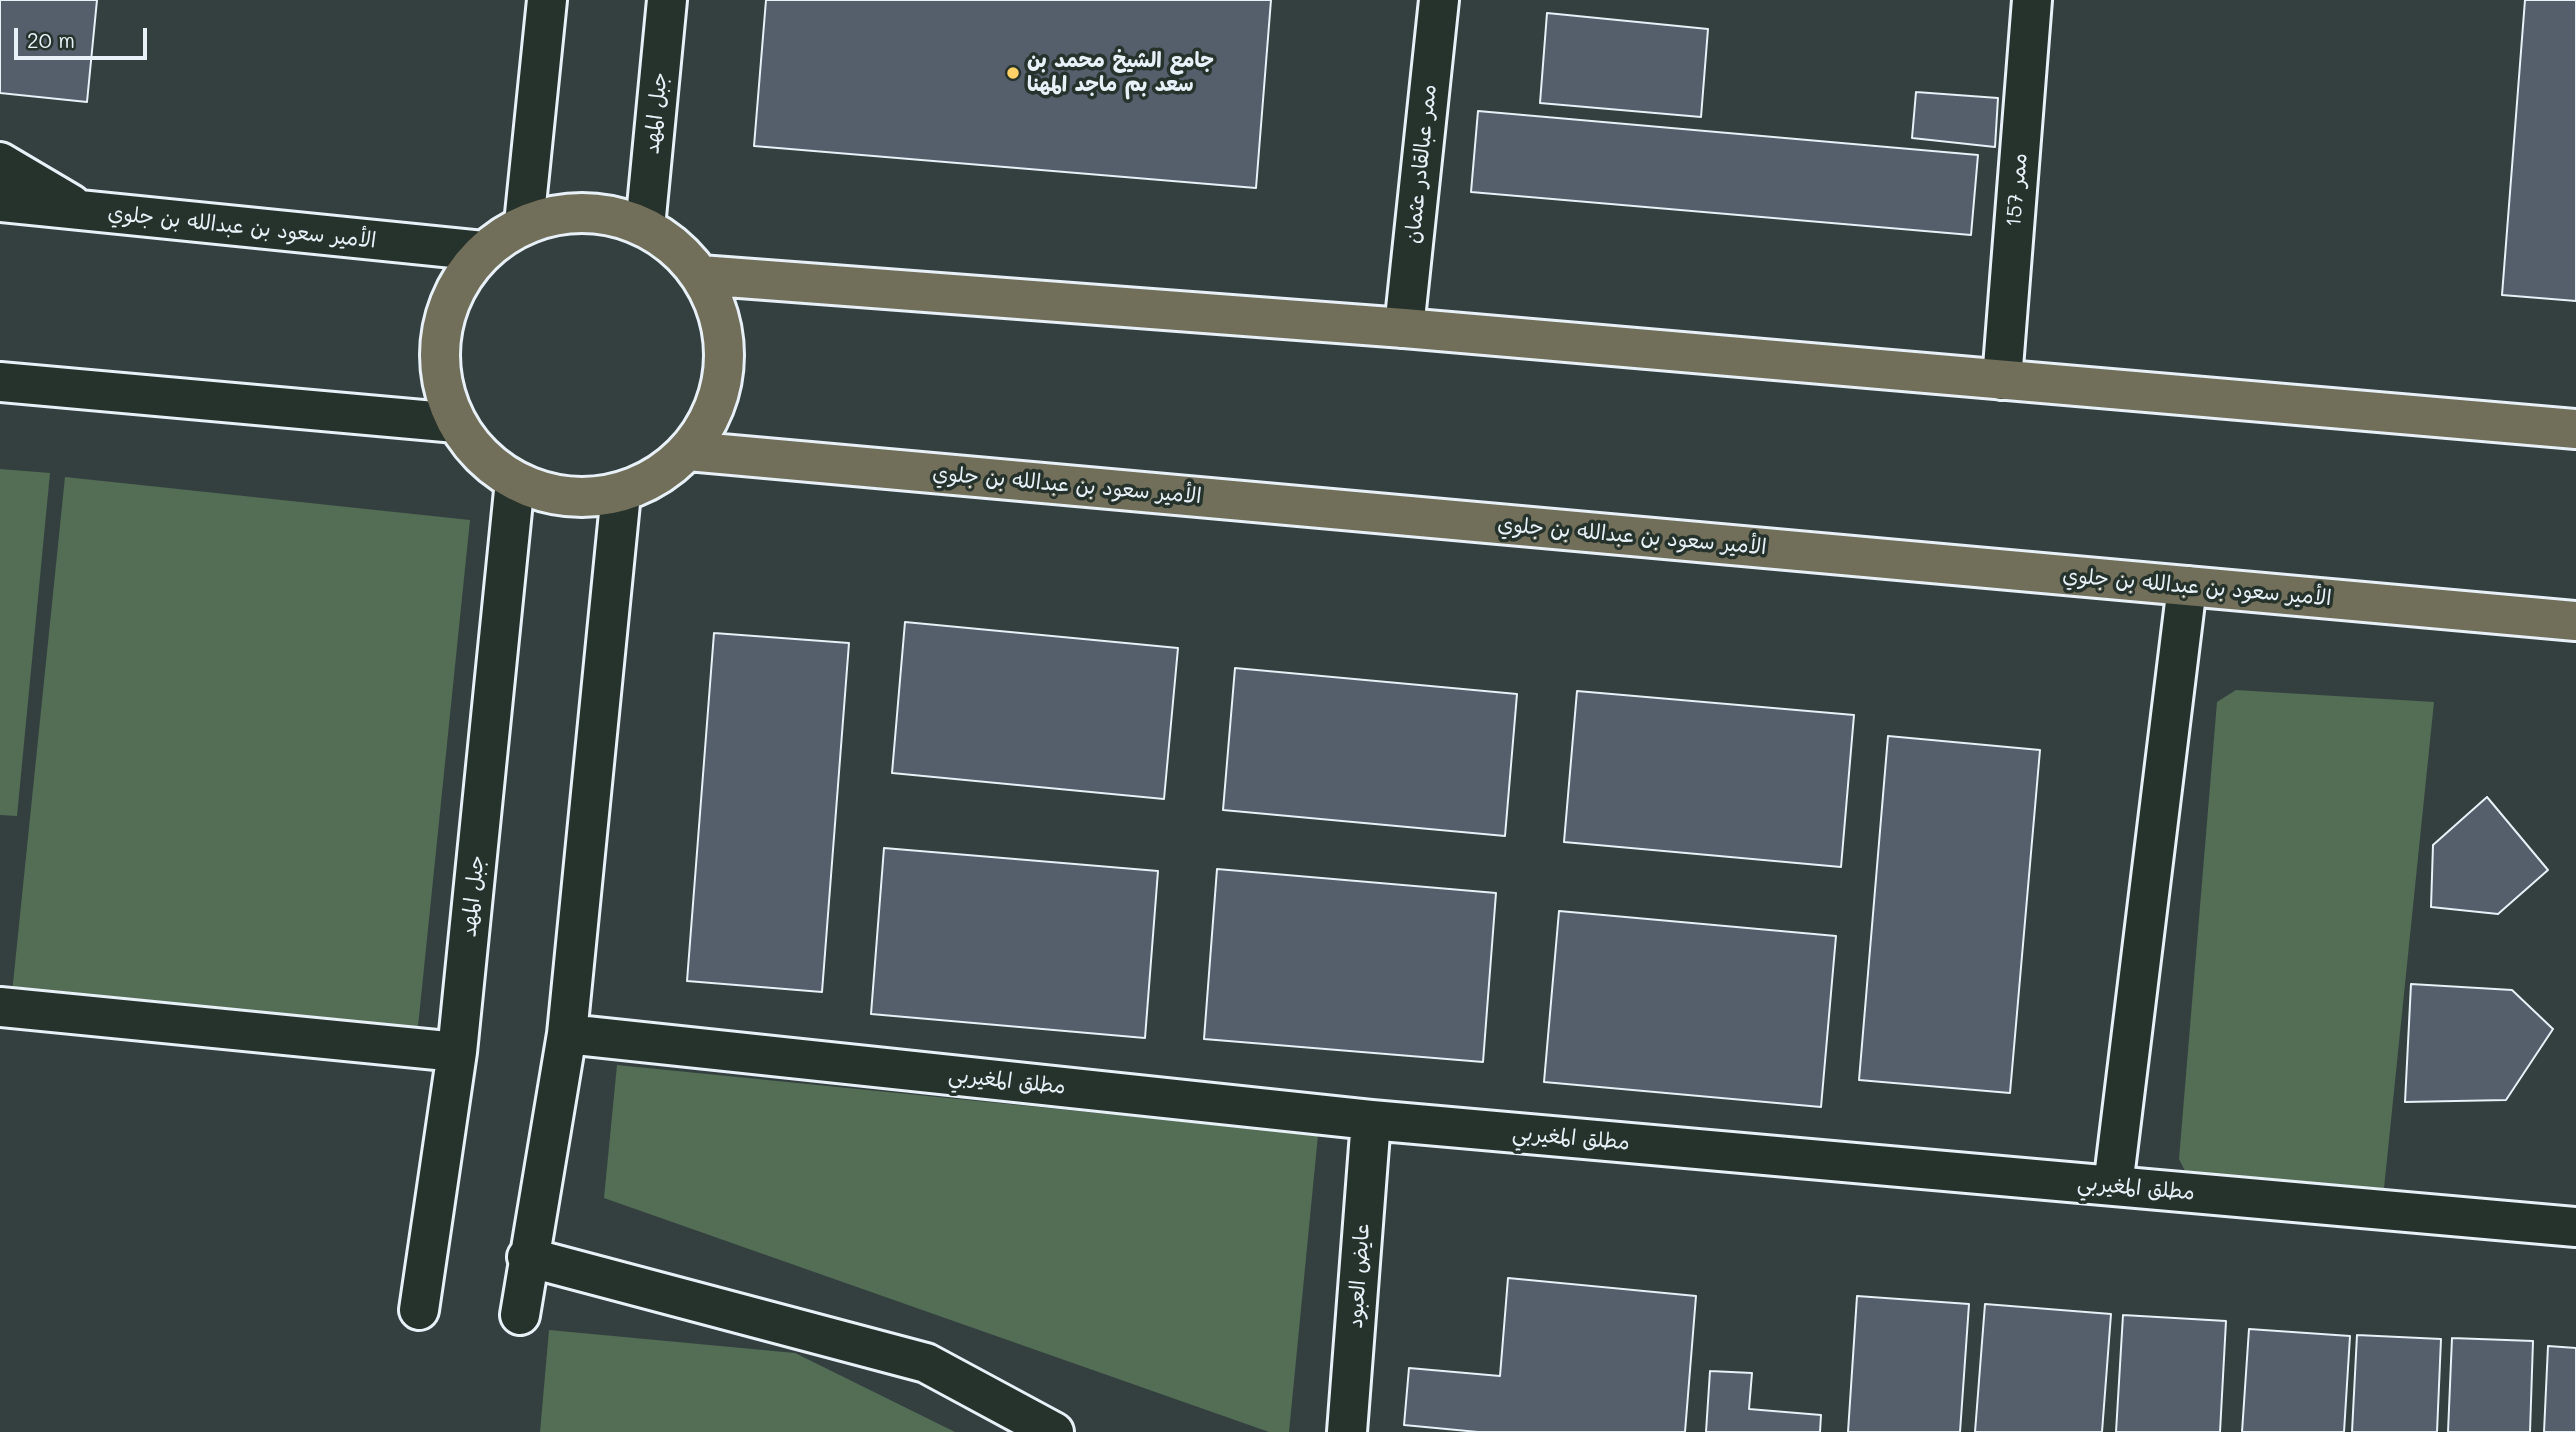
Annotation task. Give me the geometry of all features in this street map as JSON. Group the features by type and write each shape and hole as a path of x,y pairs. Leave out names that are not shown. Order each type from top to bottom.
{"main road":[{"path":"561,214 599,214 645,227 671,245 700,275 719,318 724,365 713,412 688,452 657,477 621,493 585,498 549,494 515,481 481,457 456,423 441,379 440,332 455,288 484,251 524,224 561,214"},
{"path":"700,275 1404,328 2576,429"},
{"name":"الأمير سعود بن عبدالله بن جلوي","path":"688,452 2576,621"}],"street":[{"path":"524,224 547,0"},
{"name":"جبل المهد","path":"645,227 667,0"},
{"name":"ممر عبالقادر عثمان","path":"1404,328 1439,0"},
{"name":"ممر 157","path":"2002,380 2032,0"},
{"path":"0,162 82,210"},
{"name":"الأمير سعود بن عبدالله بن جلوي","path":"0,202 484,251"},
{"path":"0,382 456,423"},
{"name":"جبل المهد","path":"419,1310 457,1052 515,481"},
{"path":"520,1315 527,1257 567,1034 621,493"},
{"path":"2113,1186 2187,586"},
{"path":"0,1007 457,1052"},
{"name":"مطلق المغيربي","path":"567,1034 1371,1120 2576,1227"},
{"name":"عايض العبود","path":"1347,1432 1371,1120"},
{"path":"527,1257 926,1363 1054,1432"}],"green space":[{"path":"0,469 50,473 17,816 0,815"},
{"path":"65,477 470,520 417,1036 12,993"},
{"path":"2236,690 2434,702 2383,1198 2187,1175 2179,1159 2217,702"},
{"path":"617,1065 1318,1135 1289,1432 1269,1432 604,1198"},
{"path":"549,1330 795,1353 955,1432 540,1432"}],"building":[{"path":"0,0 97,0 87,102 0,93"},
{"name":"جامع الشيخ محمد بن سعد بم ماجد المهنا","path":"766,0 1271,0 1256,188 754,146"},
{"path":"2525,0 2576,0 2576,301 2502,295"},
{"path":"1547,13 1708,29 1701,117 1540,103"},
{"path":"1916,92 1998,98 1995,147 1912,138"},
{"path":"1478,111 1978,155 1971,235 1471,192"},
{"path":"905,622 1178,648 1164,799 892,773"},
{"path":"714,633 849,643 822,992 687,981"},
{"path":"1235,668 1517,694 1505,836 1223,810"},
{"path":"1577,691 1854,715 1841,867 1564,842"},
{"path":"1888,736 2040,750 2010,1093 1859,1080"},
{"path":"2487,797 2548,870 2498,914 2431,907 2433,845"},
{"path":"884,848 1158,871 1145,1038 871,1014"},
{"path":"1217,869 1496,893 1483,1062 1204,1039"},
{"path":"1559,911 1836,936 1821,1107 1544,1082"},
{"path":"2411,984 2512,990 2553,1029 2506,1100 2405,1102"},
{"path":"1508,1278 1696,1296 1685,1432 1478,1432 1404,1425 1409,1368 1500,1376"},
{"path":"1857,1296 1969,1304 1960,1432 1848,1432"},
{"path":"1985,1304 2111,1314 2102,1432 1975,1432"},
{"path":"2123,1315 2226,1321 2220,1432 2116,1432"},
{"path":"2249,1329 2350,1336 2344,1432 2242,1432"},
{"path":"2357,1335 2441,1339 2437,1432 2352,1432"},
{"path":"2452,1338 2533,1341 2530,1432 2448,1432"},
{"path":"2548,1346 2576,1348 2576,1432 2544,1432"},
{"path":"1710,1371 1752,1373 1749,1409 1821,1415 1820,1432 1706,1432"}],"place":[{"name":"جامع الشيخ محمد بن سعد بم ماجد المهنا","path":"1013,73"}]}
